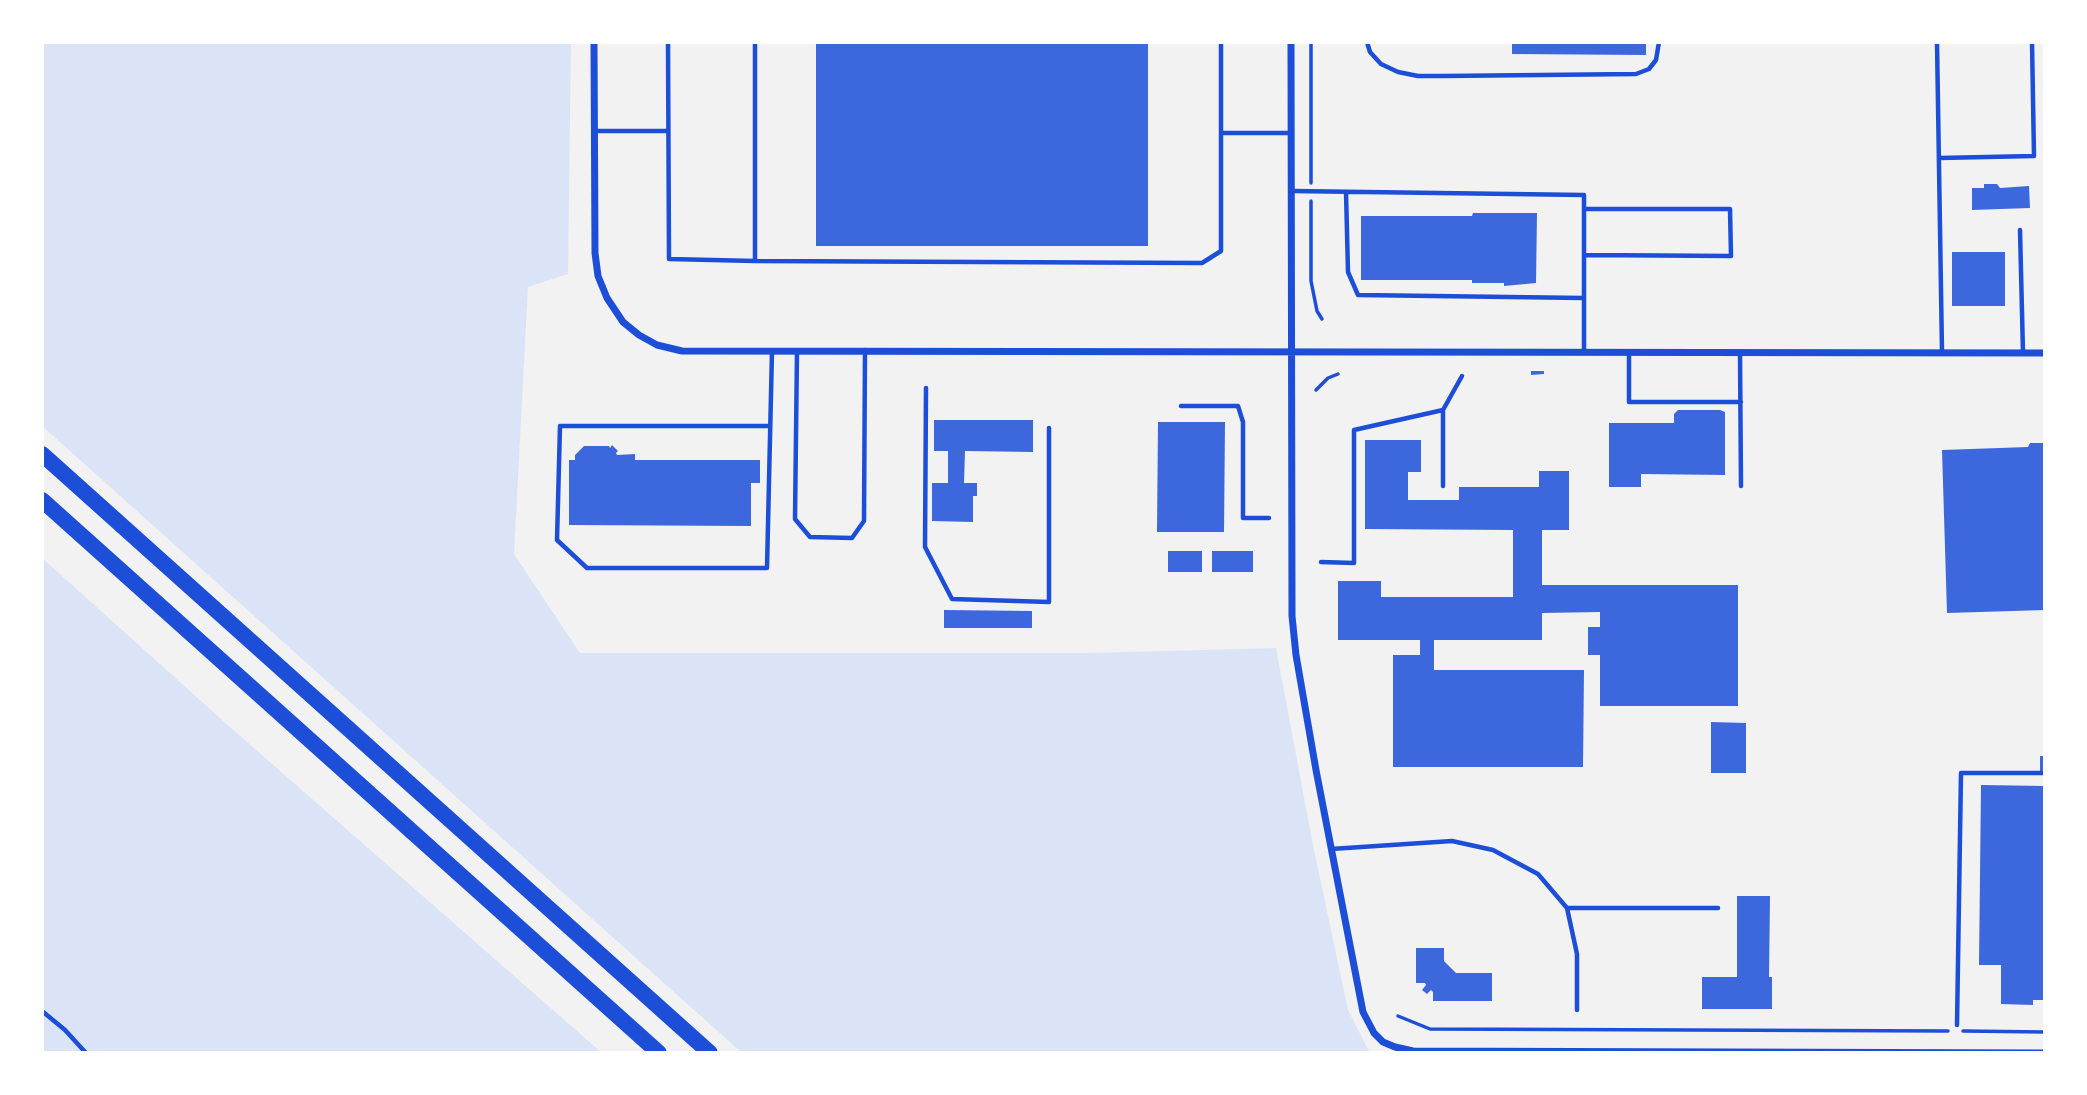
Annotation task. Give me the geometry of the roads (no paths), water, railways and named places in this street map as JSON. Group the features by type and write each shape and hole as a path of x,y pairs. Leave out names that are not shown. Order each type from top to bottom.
{"highway":[{"path":"42,454 710,1053"},
{"path":"42,500 659,1053"}],"street":[{"path":"594,42 594,253 598,276 607,298 623,322 657,345 682,351 2045,353"},
{"path":"1291,42 1292,616 1298,668 1363,1012 1374,1033 1383,1042 1413,1051 2045,1052"}],"lane":[{"path":"668,42 669,259 1202,263 1221,251 1221,42"},
{"path":"755,42 755,261"},
{"path":"1367,42 1370,52 1381,64 1398,72 1418,76 1636,74 1649,69 1656,60 1659,42"},
{"path":"1937,42 1942,353"},
{"path":"1939,158 2034,156 2032,42"},
{"path":"593,131 668,131"},
{"path":"1221,134 1291,133"},
{"path":"1291,191 1584,195 1584,353"},
{"path":"1346,192 1348,272 1358,295 1584,298"},
{"path":"1584,209 1730,209 1731,256 1584,255"},
{"path":"2020,230 2023,353"},
{"path":"770,426 560,426 557,540 587,568 767,568 772,350"},
{"path":"797,350 795,519 810,537 852,538 864,521 865,350"},
{"path":"1629,353 1629,402 1741,402"},
{"path":"1740,353 1741,486"},
{"path":"1443,486 1443,410 1462,376"},
{"path":"926,388 925,547 952,599 1049,602 1049,428"},
{"path":"1181,406 1238,405 1243,422 1243,518 1269,518"},
{"path":"1321,562 1354,563 1354,430 1443,410"},
{"path":"1957,1025 1961,773 2045,773"},
{"path":"1331,849 1452,841 1493,850 1538,874 1567,908 1577,954 1577,1010"},
{"path":"1567,908 1718,908"},
{"path":"42,1011 65,1030 86,1053"}]}
